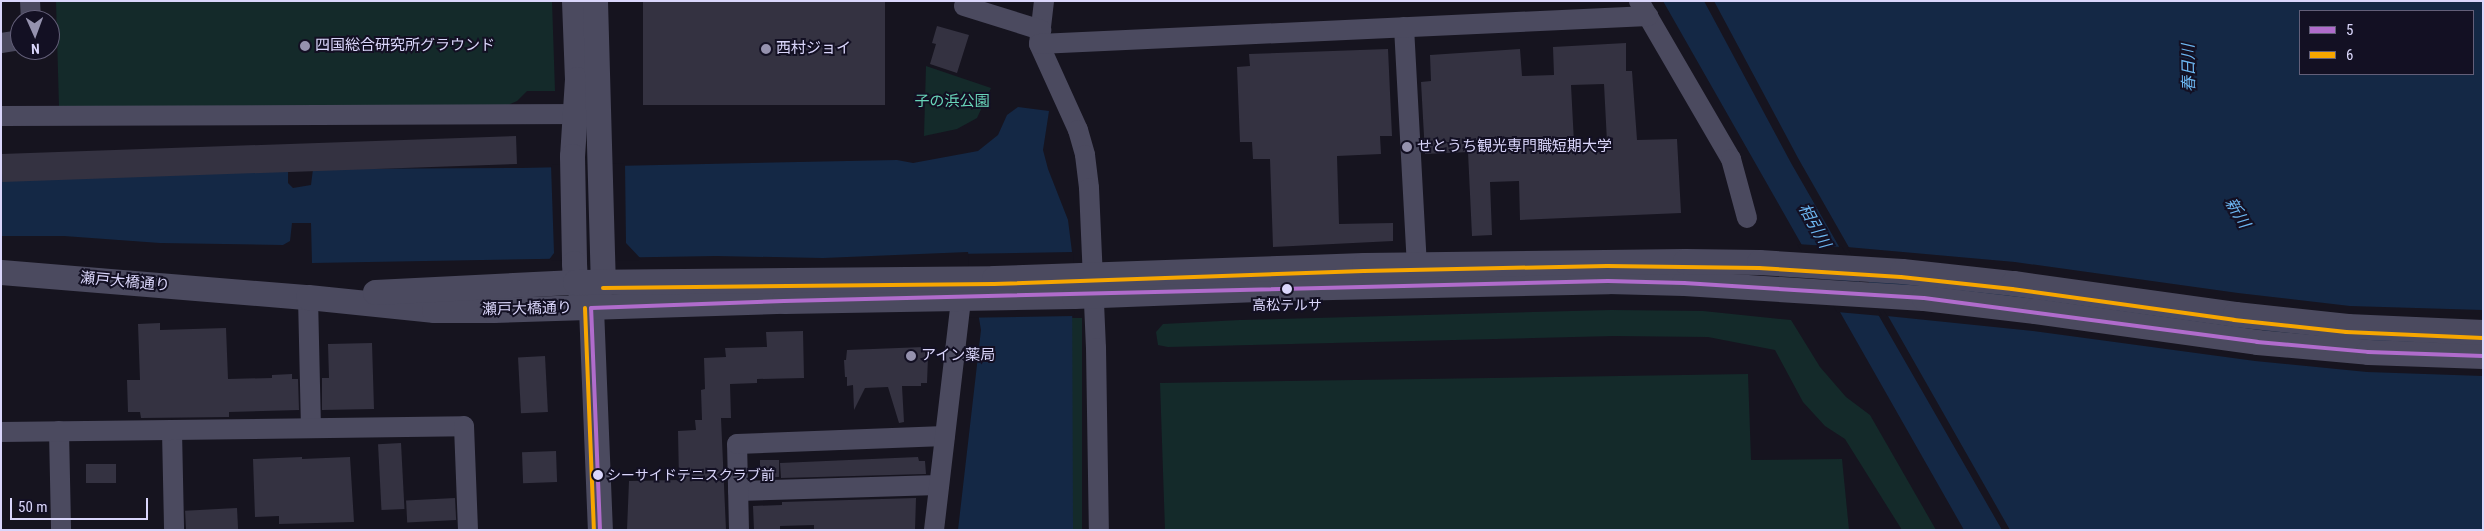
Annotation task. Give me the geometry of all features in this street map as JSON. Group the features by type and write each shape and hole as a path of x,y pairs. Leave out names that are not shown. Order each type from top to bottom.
{"street":[{"path":"574,1 577,79 572,156 575,273 591,308"},
{"path":"595,1 603,272 591,308 600,530"},
{"path":"1044,1 1040,37 1078,130 1085,155 1084,286 1099,530"},
{"path":"964,6 1040,37 1404,27 1644,8 1730,159 1747,218"},
{"path":"1404,27 1417,264"},
{"path":"1,116 599,114"},
{"name":"瀬戸大橋通り","path":"1084,286 1417,264 1607,260 1759,262 1976,279 2235,314 2338,325 2483,332"},
{"name":"瀬戸大橋通り","path":"1,272 308,296 434,310 591,308 784,301 968,288 1084,286 1285,288 1608,281 1774,287 1924,298 2257,342 2368,352 2483,356"},
{"name":"瀬戸大橋通り","path":"308,296 453,287 575,273 603,272 968,288"},
{"path":"934,530 945,436 968,288"},
{"path":"308,296 311,428"},
{"path":"1,432 464,426 468,530"},
{"path":"59,431 61,530"},
{"path":"172,431 174,530"},
{"path":"739,530 737,444 945,436"},
{"path":"738,491 939,485"}],"green space":[{"name":"四国総合研究所グラウンド","path":"56,1 552,1 555,91 527,91 517,101 508,105 59,107 58,60 60,60 60,10 56,10"},
{"name":"子の浜公園","path":"926,66 991,88 977,118 957,129 924,136"},
{"path":"1611,310 1703,311 1791,320 1820,367 1846,397 1870,415 1936,530 1902,530 1845,439 1825,426 1803,402 1775,350 1708,337 1614,336 1168,347 1158,345 1156,332 1163,324 1240,320"},
{"path":"1071,318 1082,318 1082,530 1071,530"},
{"path":"1748,374 1751,460 1842,459 1849,530 1165,530 1160,383"}],"water":[{"name":"相引川","path":"1663,1 1704,1 1791,163 2002,530 1964,530"},
{"path":"1714,1 2483,1 2483,530 2010,530 1798,158"},
{"path":"1018,107 1049,111 1043,150 1048,169 1068,220 1072,252 1073,530 958,530 981,330 968,252 823,258 716,256 312,263 311,223 292,223 290,241 283,245 160,243 64,236 1,236 1,174 288,170 288,183 293,188 311,185 313,169 521,168 897,160 913,163 978,151 998,135 1007,115"}],"pier":[{"path":"625,163 626,243 642,260 548,261 554,253 551,165"},
{"path":"1797,244 1842,247 1861,278 1816,276"},
{"path":"1847,247 2015,262 2238,293 2350,306 2483,310 2483,342 1865,279"},
{"path":"1073,252 1074,316 969,318 968,254"},
{"path":"1818,279 1863,282 1882,316 1837,312"},
{"path":"1868,283 2258,330 2368,341 2483,345 2483,376 2367,372 2255,361 2033,331 1887,316"}],"building":[{"name":"西村ジョイ","path":"643,1 885,1 885,105 643,105"},
{"path":"937,26 969,35 957,73 930,64 936,44 932,43"},
{"path":"1626,43 1626,71 1632,71 1637,140 1677,139 1681,213 1520,220 1519,181 1490,182 1492,235 1472,236 1468,152 1425,154 1421,82 1431,81 1430,55 1520,49 1522,76 1554,75 1553,47","holes":["1604,84 1607,142 1574,143 1571,85"]},
{"path":"1388,49 1392,136 1380,136 1381,154 1337,156 1339,224 1393,223 1393,241 1273,247 1270,159 1253,159 1252,142 1240,142 1237,67 1250,66 1249,54"},
{"path":"516,136 517,164 2,182 1,154"},
{"path":"160,323 160,330 226,328 228,379 272,378 272,375 292,374 292,379 298,379 299,410 229,412 229,417 141,418 140,412 128,412 127,380 140,380 138,324"},
{"path":"803,331 804,378 757,379 757,383 730,384 731,418 721,418 726,530 627,530 629,481 679,480 678,431 696,430 695,420 702,420 701,390 705,389 704,358 726,357 725,348 767,347 766,332"},
{"path":"372,343 374,409 322,410 322,378 329,378 328,344"},
{"path":"924,347 926,357 928,357 927,383 921,383 921,386 902,386 904,422 899,423 888,387 865,388 854,410 853,385 847,386 847,377 845,377 844,360 846,360 847,350"},
{"path":"545,356 548,412 521,413 518,357"},
{"path":"401,443 404,509 381,510 378,444"},
{"path":"556,451 557,482 523,483 522,452"},
{"path":"302,457 302,459 350,457 354,522 279,524 279,516 255,517 253,459"},
{"path":"918,457 919,461 925,461 926,474 781,478 780,463"},
{"path":"760,460 779,460 779,477 760,477"},
{"path":"86,464 116,464 116,483 86,483"},
{"path":"455,498 456,520 407,523 406,501"},
{"path":"916,498 915,530 814,530 814,525 780,526 780,530 754,530 753,506 782,505 782,502"},
{"path":"237,508 238,530 186,530 185,511"}],"transit line":[{"name":"6","path":"603,288 994,284 1364,271 1607,266 1759,268 1901,277 2012,289 2234,320 2346,332 2483,338"},
{"name":"5","path":"600,530 591,308 784,301 1608,281 1684,283 1924,298 2257,342 2368,352 2483,356"},
{"name":"6","path":"585,308 594,530"}],"place":[{"name":"四国総合研究所グラウンド","path":"305,46"},
{"name":"西村ジョイ","path":"766,49"},
{"name":"せとうち観光専門職短期大学","path":"1407,147"},
{"name":"高松テルサ","path":"1287,289"},
{"name":"アイン薬局","path":"911,356"},
{"name":"シーサイドテニスクラブ前","path":"598,475"}],"water label":[{"name":"春日川","path":"2189,68"},
{"name":"新川","path":"2237,213"}]}
